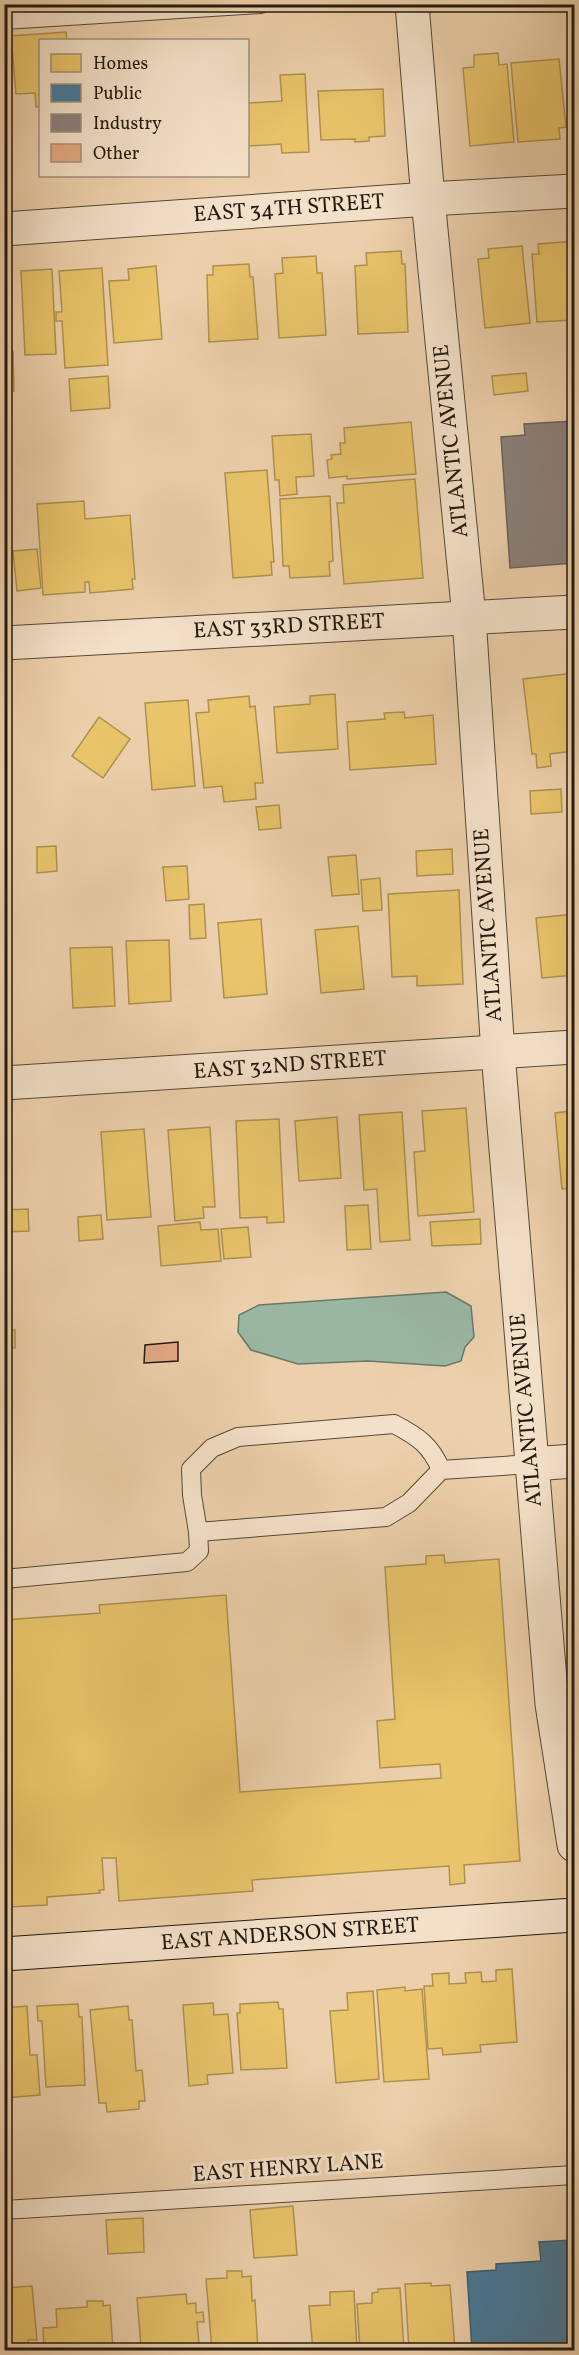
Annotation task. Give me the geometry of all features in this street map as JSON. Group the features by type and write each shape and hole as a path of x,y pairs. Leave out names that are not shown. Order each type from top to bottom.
{"street":[{"name":"ATLANTIC AVENUE","path":"412,4 428,199 469,617 498,1053 532,1464 563,1703 574,1845"},
{"name":"EAST 34TH STREET","path":"4,229 574,191"},
{"name":"EAST 33RD STREET","path":"4,643 574,612"},
{"name":"EAST 32ND STREET","path":"4,1083 574,1047"},
{"path":"532,1464 574,1461"},
{"name":"EAST ANDERSON STREET","path":"4,1954 574,1915"}],"lane":[{"path":"4,20 261,4"},
{"path":"4,1580 187,1562 198,1551 198,1532 192,1495 192,1469 212,1448 238,1437 394,1424 416,1435 435,1455 441,1470"},
{"path":"198,1532 386,1516 409,1503 441,1470 532,1464"},
{"name":"EAST HENRY LANE","path":"4,2210 574,2175"}],"shaded area":[{"path":"446,1292 471,1306 474,1337 465,1347 461,1361 445,1366 368,1361 298,1364 251,1350 238,1332 239,1315 259,1305"}],"building: Homes":[{"path":"11,4 61,4 11,8"},
{"path":"66,32 67,39 39,39 39,106 36,107 35,93 16,94 11,36"},
{"path":"498,53 499,65 507,64 514,142 470,146 463,68 474,67 474,55"},
{"path":"559,59 566,127 559,128 560,139 518,142 511,63"},
{"path":"305,74 309,152 282,153 281,144 249,146 249,103 282,101 280,75"},
{"path":"383,89 385,136 369,137 369,141 355,142 355,139 321,140 318,91"},
{"path":"574,241 574,320 537,322 532,254 539,254 538,244"},
{"path":"522,246 530,323 485,328 478,259 489,258 488,249"},
{"path":"401,251 402,264 405,264 408,332 358,334 355,266 367,265 366,253"},
{"path":"316,256 317,273 322,273 326,335 279,338 275,274 283,273 282,258"},
{"path":"249,264 250,277 253,277 258,339 209,342 207,275 213,275 213,266"},
{"path":"156,266 162,339 114,343 109,281 129,280 128,269"},
{"path":"102,268 108,365 65,368 62,321 56,321 56,312 62,312 59,271"},
{"path":"52,269 56,354 25,355 21,271"},
{"path":"4,304 7,339 4,339"},
{"path":"4,352 13,352 14,391 4,391"},
{"path":"526,373 528,391 494,395 492,376"},
{"path":"108,376 110,408 71,411 69,379"},
{"path":"411,422 416,474 347,479 347,476 329,478 327,460 332,459 331,455 341,454 340,443 345,443 344,428"},
{"path":"311,434 314,476 296,477 297,494 280,496 279,480 275,480 272,436"},
{"path":"267,470 274,562 271,562 272,575 233,578 225,473"},
{"path":"415,479 423,578 344,584 337,503 344,503 343,485"},
{"path":"330,496 333,561 329,562 330,576 290,578 289,566 283,566 280,499"},
{"path":"84,501 85,519 130,515 135,579 132,579 133,589 90,593 89,582 85,582 85,592 43,595 37,504"},
{"path":"37,549 41,588 17,591 13,551"},
{"path":"574,673 574,751 550,754 551,766 537,768 536,754 532,754 523,679"},
{"path":"335,694 338,749 277,753 274,707 310,704 310,696"},
{"path":"249,696 250,707 255,706 263,783 255,783 256,799 224,802 222,786 204,788 196,713 209,712 208,700"},
{"path":"188,700 195,786 152,790 145,703"},
{"path":"404,712 405,718 433,715 436,764 350,770 347,722 385,719 384,713"},
{"path":"99,717 130,739 103,778 72,756"},
{"path":"561,789 562,812 531,814 530,791"},
{"path":"4,800 7,800 10,854 4,855"},
{"path":"279,805 281,828 259,830 256,807"},
{"path":"56,846 57,871 37,873 37,847"},
{"path":"452,849 453,874 417,876 416,851"},
{"path":"356,855 359,894 332,896 328,857"},
{"path":"187,866 189,899 166,901 163,867"},
{"path":"380,878 382,910 363,911 361,880"},
{"path":"459,890 463,984 417,986 417,976 392,977 388,894"},
{"path":"204,904 206,938 190,939 189,905"},
{"path":"574,914 574,975 542,978 536,918"},
{"path":"261,919 267,994 224,998 218,923"},
{"path":"358,926 364,989 321,993 315,930"},
{"path":"169,940 171,1001 129,1004 126,941"},
{"path":"112,947 115,1006 73,1008 70,948"},
{"path":"9,971 11,994 4,994 4,972"},
{"path":"571,1099 574,1099 574,1188 562,1189 555,1113 571,1111"},
{"path":"466,1108 474,1212 418,1216 414,1152 425,1151 422,1111"},
{"path":"402,1112 410,1240 380,1242 377,1189 364,1190 359,1115"},
{"path":"337,1117 341,1178 299,1181 295,1121"},
{"path":"279,1119 284,1222 267,1223 267,1217 240,1218 236,1121"},
{"path":"210,1127 215,1207 203,1207 204,1218 175,1221 168,1130"},
{"path":"144,1129 151,1217 107,1220 101,1132"},
{"path":"368,1205 371,1249 347,1250 345,1206"},
{"path":"28,1209 29,1231 4,1232 4,1210"},
{"path":"101,1215 103,1239 79,1241 78,1217"},
{"path":"480,1219 481,1244 432,1246 430,1222"},
{"path":"200,1222 201,1230 218,1229 221,1261 161,1266 158,1226"},
{"path":"248,1227 251,1257 224,1259 221,1229"},
{"path":"15,1330 15,1348 4,1348 4,1331"},
{"path":"4,1368 9,1368 12,1405 4,1406"},
{"path":"444,1555 445,1563 499,1559 520,1861 464,1865 465,1883 450,1885 449,1866 252,1880 253,1891 119,1901 116,1858 102,1858 104,1890 99,1890 100,1893 47,1897 47,1905 9,1907 8,1899 4,1900 4,1620 100,1613 99,1605 226,1595 240,1792 441,1778 440,1764 380,1768 377,1721 395,1719 385,1567 426,1564 426,1556"},
{"path":"512,1969 517,2042 480,2045 481,2052 443,2055 442,2048 428,2049 424,1986 433,1986 432,1974 449,1973 449,1984 466,1983 465,1973 481,1972 482,1982 496,1981 496,1970"},
{"path":"405,1987 405,1991 422,1989 429,2079 384,2082 377,1990"},
{"path":"373,1991 379,2079 336,2083 330,2011 348,2010 347,1993"},
{"path":"278,2002 279,2009 283,2009 287,2068 241,2070 237,2013 240,2013 240,2004"},
{"path":"213,2003 214,2015 228,2014 233,2073 207,2075 208,2084 189,2086 183,2005"},
{"path":"78,2004 79,2017 82,2017 85,2085 46,2087 42,2021 38,2021 37,2006"},
{"path":"27,2006 30,2055 37,2055 40,2095 4,2098 4,2008"},
{"path":"128,2006 129,2020 132,2020 136,2071 142,2070 145,2101 139,2101 139,2109 107,2112 106,2103 99,2103 90,2010"},
{"path":"293,2206 297,2255 254,2258 250,2210"},
{"path":"143,2218 144,2252 108,2254 106,2220"},
{"path":"227,2271 242,2271 242,2277 251,2276 258,2350 212,2350 206,2279 227,2278"},
{"path":"431,2283 431,2286 450,2285 455,2350 409,2350 405,2284"},
{"path":"32,2286 37,2340 28,2340 29,2350 4,2350 4,2288"},
{"path":"400,2288 404,2350 360,2350 357,2304 372,2303 372,2293 378,2292 378,2289"},
{"path":"354,2291 357,2350 313,2350 309,2306 330,2305 330,2292"},
{"path":"186,2294 187,2304 196,2303 196,2313 203,2312 204,2322 197,2322 199,2344 191,2344 191,2350 130,2350 130,2346 141,2346 137,2298"},
{"path":"87,2301 103,2301 103,2306 110,2305 113,2350 44,2350 43,2328 57,2327 56,2309 87,2307"}],"building: Public":[{"path":"572,2240 574,2347 472,2350 467,2272 496,2270 496,2264 541,2261 539,2242"}],"building: Industry":[{"path":"574,421 574,563 510,568 501,437 525,435 524,424"}],"building: Other":[{"path":"178,1342 178,1361 144,1363 145,1345"}]}
